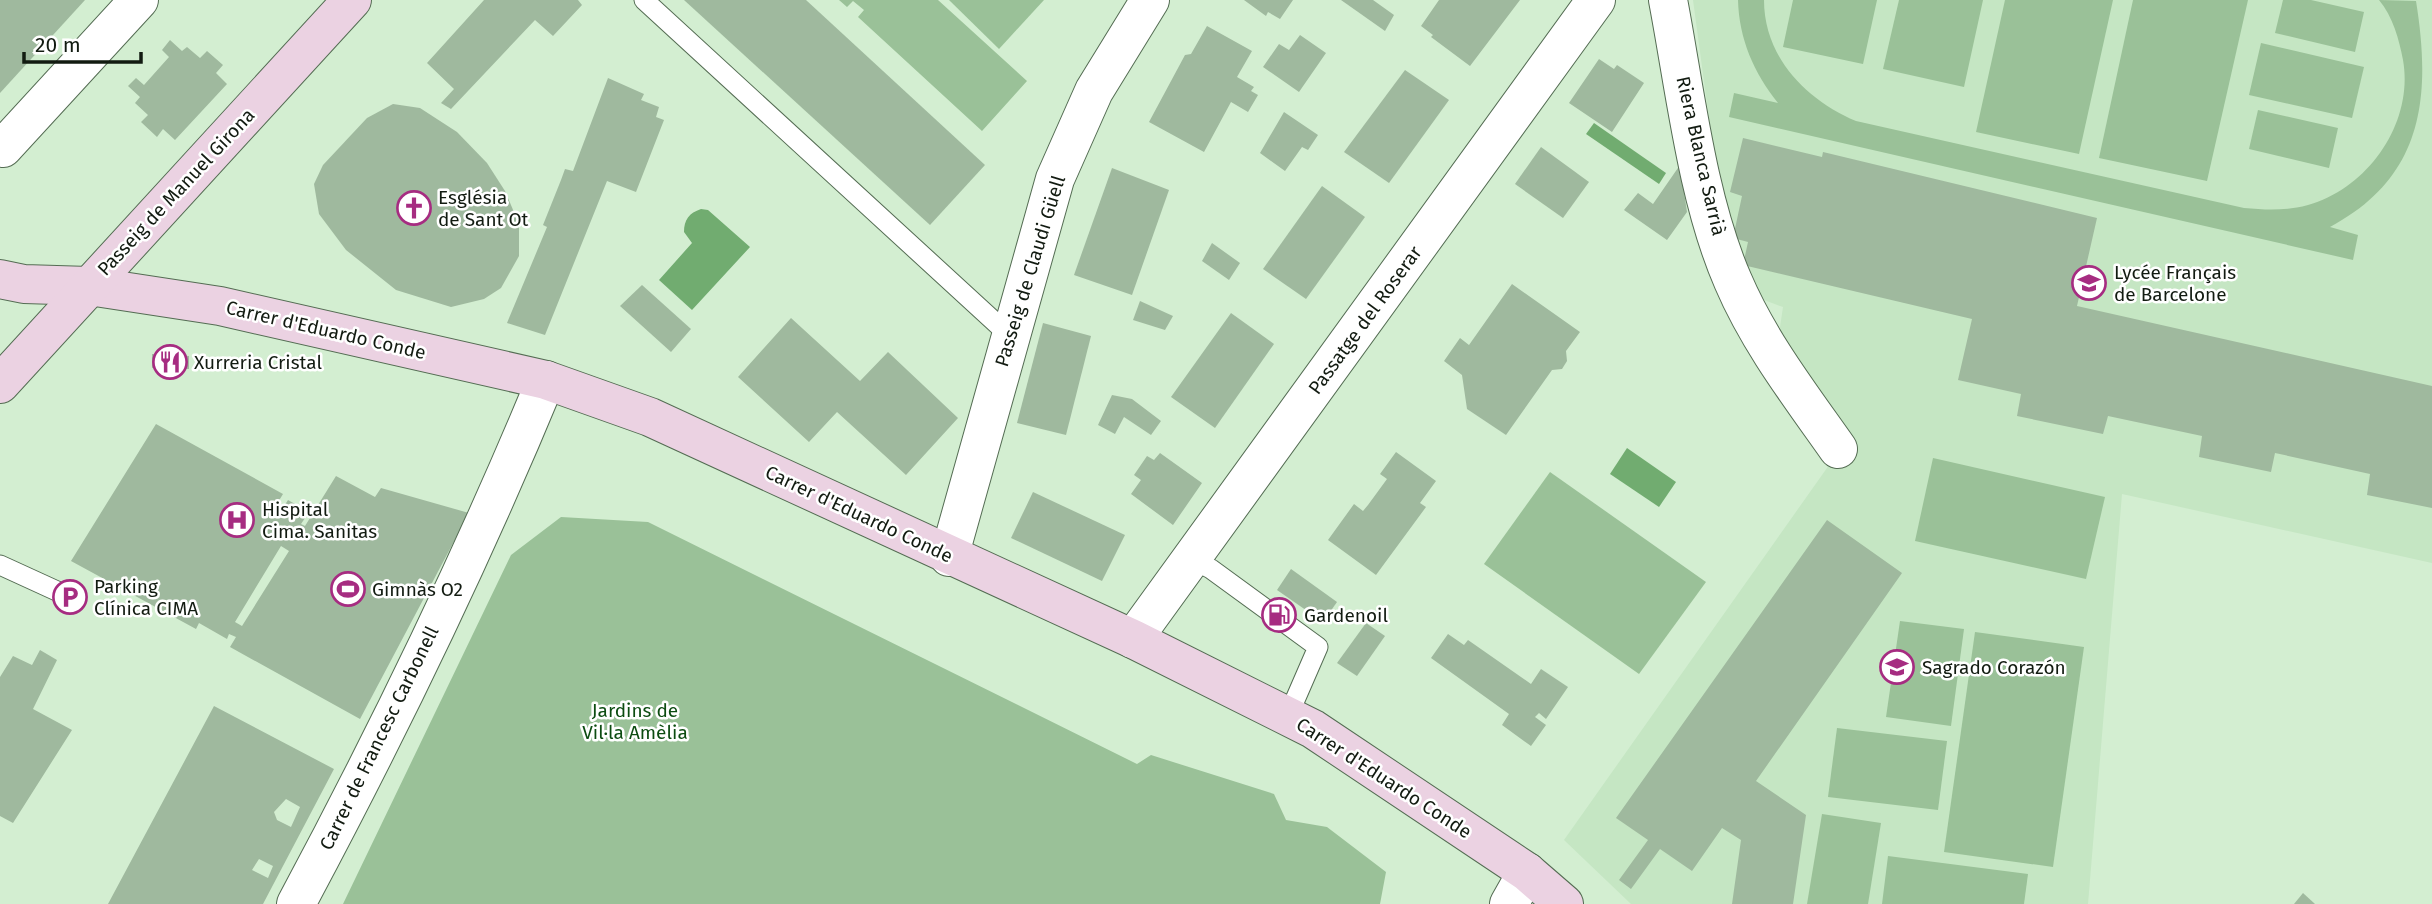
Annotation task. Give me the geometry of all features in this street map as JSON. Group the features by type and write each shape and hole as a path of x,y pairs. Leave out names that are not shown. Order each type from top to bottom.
{"street":[{"path":"3,148 139,0"},
{"name":"Passeig de Manuel Girona","path":"0,384 352,0"},
{"name":"Passeig de Claudi Güell","path":"949,557 1009,335 1055,179 1094,91 1150,0"},
{"name":"Passatge del Roserar","path":"1133,639 1596,0"},
{"name":"Riera Blanca Sarrià","path":"1668,0 1707,200 1732,281 1776,362 1838,449"},
{"name":"Carrer d'Eduardo Conde","path":"0,279 24,284 89,286 220,306 546,380 650,417 949,557 1133,639 1313,729 1518,888 1564,904"},
{"name":"Carrer de Francesc Carbonell","path":"296,904 365,775 500,488 546,380"}],"lane":[{"path":"644,0 1009,335"},
{"path":"1192,559 1211,569 1318,647 1288,716"},
{"path":"0,564 28,565 47,576 60,574"},
{"path":"0,564 70,597"}],"shaded area":[{"name":"Lycée Français de Barcelone","path":"1693,0 2432,0 2432,563 2122,494 2088,904 1631,904 1564,840 1851,434 1779,334 1783,307 1756,297 1725,237"},
{"path":"1594,123 1666,173 1659,184 1586,134"},
{"path":"701,209 708,210 750,247 692,310 659,280 692,243 684,232 685,224 690,215"},
{"path":"1627,448 1676,482 1659,507 1610,474"}],"green space":[{"path":"839,0 938,0 1027,81 982,131 858,17 864,10 853,1 847,7"},
{"path":"949,0 1044,0 999,49"},
{"path":"1738,0 1764,0 1771,40 1792,74 1805,89 1821,101 1856,121 2244,208 2292,208 2330,196 2350,184 2368,168 2382,149 2394,129 2405,83 2397,36 2392,21 2379,0 2416,1 2421,37 2420,103 2414,133 2402,160 2384,185 2361,207 2330,227 2358,235 2353,260 1729,117 1734,93 1778,103 1749,55 1741,28"},
{"path":"1793,0 1877,0 1863,64 1783,47"},
{"path":"1899,0 1983,0 1964,87 1883,69"},
{"path":"2005,0 2113,0 2079,154 1976,132"},
{"path":"2133,0 2248,0 2207,181 2099,158"},
{"path":"2283,0 2311,0 2364,12 2355,52 2275,33"},
{"path":"2261,43 2364,67 2352,118 2249,95"},
{"path":"2258,110 2338,128 2329,168 2249,149"},
{"path":"1933,458 2105,497 2086,579 1915,541"},
{"path":"1550,472 1706,582 1639,674 1484,564"},
{"name":"Jardins de Vil·la Amèlia","path":"561,517 648,522 1137,764 1151,755 1274,794 1286,820 1327,827 1386,872 1380,904 343,904 511,555"},
{"path":"1900,621 1964,629 1951,726 1886,717"},
{"path":"1975,632 2084,647 2053,867 1944,852"},
{"path":"1837,728 1947,741 1938,810 1828,797"},
{"path":"1822,814 1881,823 1868,904 1807,904"},
{"path":"1888,856 2028,874 2024,904 1882,904"}],"building":[{"path":"0,0 85,0 0,93"},
{"path":"484,0 578,0 582,5 553,36 535,20 451,109 441,103 454,89 427,63"},
{"path":"684,0 806,0 985,165 930,225"},
{"path":"1244,0 1293,0 1280,19 1268,12 1266,16"},
{"path":"1341,0 1373,0 1394,15 1385,31"},
{"path":"1439,0 1520,0 1470,66 1431,37 1433,35 1421,26"},
{"path":"1207,26 1252,51 1237,77 1254,87 1251,91 1258,95 1248,112 1231,102 1204,152 1149,122 1185,55 1191,54"},
{"path":"1300,35 1326,53 1299,92 1263,67 1279,44 1289,50"},
{"path":"170,40 182,51 187,47 200,58 207,51 223,65 216,73 227,84 175,140 163,129 157,137 141,122 148,115 135,103 140,97 128,86 136,78 144,85 169,57 162,50"},
{"path":"1599,59 1614,69 1617,65 1644,83 1612,132 1569,103"},
{"path":"1405,70 1449,100 1389,183 1344,152"},
{"path":"608,78 644,94 641,100 659,107 656,117 664,120 636,192 607,181 545,335 507,323 547,227 543,225 565,169 573,171"},
{"name":"Església de Sant Ot","path":"393,104 420,108 457,132 487,163 505,191 519,224 519,256 501,288 484,299 451,307 396,290 346,250 319,214 314,184 323,165 367,118"},
{"path":"1284,112 1318,135 1308,150 1302,147 1285,171 1260,153"},
{"path":"1743,138 1822,157 1823,152 2097,218 2077,306 2432,386 2432,508 2367,495 2370,474 2275,453 2271,472 2199,457 2202,436 2108,416 2103,434 2017,416 2021,394 1958,380 1972,319 1743,265 1748,242 1733,238 1742,196 1730,192"},
{"path":"1541,147 1589,182 1563,218 1515,184"},
{"path":"1680,165 1687,212 1667,240 1624,210 1638,193 1653,204"},
{"path":"1112,168 1169,190 1132,295 1074,275"},
{"path":"1322,186 1365,217 1306,299 1263,269"},
{"path":"1212,243 1240,263 1229,280 1202,261"},
{"path":"1512,284 1580,332 1566,351 1567,361 1562,369 1552,370 1506,435 1467,409 1462,375 1444,361 1460,338 1469,345"},
{"path":"642,285 691,329 671,352 620,306"},
{"path":"1140,301 1173,316 1165,330 1133,320"},
{"path":"1231,313 1274,344 1215,428 1171,397"},
{"path":"791,318 860,381 888,352 958,418 906,475 837,412 809,442 738,377"},
{"path":"1043,323 1091,336 1066,435 1017,423"},
{"name":"Xurreria Cristal","path":"152,354 189,356 189,369 152,368"},
{"path":"1112,395 1132,399 1161,421 1151,435 1124,417 1115,434 1098,425"},
{"path":"156,424 283,494 275,507 281,511 288,500 309,512 301,524 305,526 336,476 375,497 381,488 469,513 360,719 230,647 236,637 229,634 227,639 199,623 196,629 71,561","holes":["281,546 289,551 242,626 235,622"]},
{"path":"1396,452 1436,481 1420,503 1426,507 1376,575 1328,540 1354,504 1363,511 1368,505 1387,479 1380,474"},
{"path":"1160,453 1202,483 1173,525 1131,494 1141,480 1134,475 1147,456 1154,460"},
{"path":"1033,492 1125,535 1102,581 1011,538"},
{"path":"1827,520 1902,573 1756,781 1806,815 1793,904 1732,904 1741,840 1722,828 1692,871 1660,849 1631,889 1619,880 1648,840 1616,818"},
{"path":"1291,569 1337,602 1323,622 1277,590"},
{"path":"1366,623 1385,636 1357,676 1337,663"},
{"path":"1448,634 1464,645 1468,640 1531,684 1541,669 1568,687 1546,719 1539,713 1535,717 1546,725 1531,746 1502,725 1509,714 1431,658"},
{"path":"40,650 57,660 33,709 72,730 13,823 0,816 0,677 13,656 32,665"},
{"path":"214,706 334,769 263,904 108,904","holes":["286,799 300,807 291,827 277,820 274,812","259,859 273,866 268,878 252,870"]},
{"path":"2303,893 2315,904 2294,904"}],"place":[{"name":"Església de Sant Ot","path":"414,208"},
{"name":"Lycée Français de Barcelone","path":"2089,283"},
{"name":"Xurreria Cristal","path":"170,362"},
{"name":"Hispital Cima. Sanitas","path":"237,520"},
{"name":"Gimnàs O2","path":"348,589"},
{"name":"Parking Clínica CIMA","path":"70,597"},
{"name":"Gardenoil","path":"1279,615"},
{"name":"Sagrado Corazón","path":"1897,667"}]}
